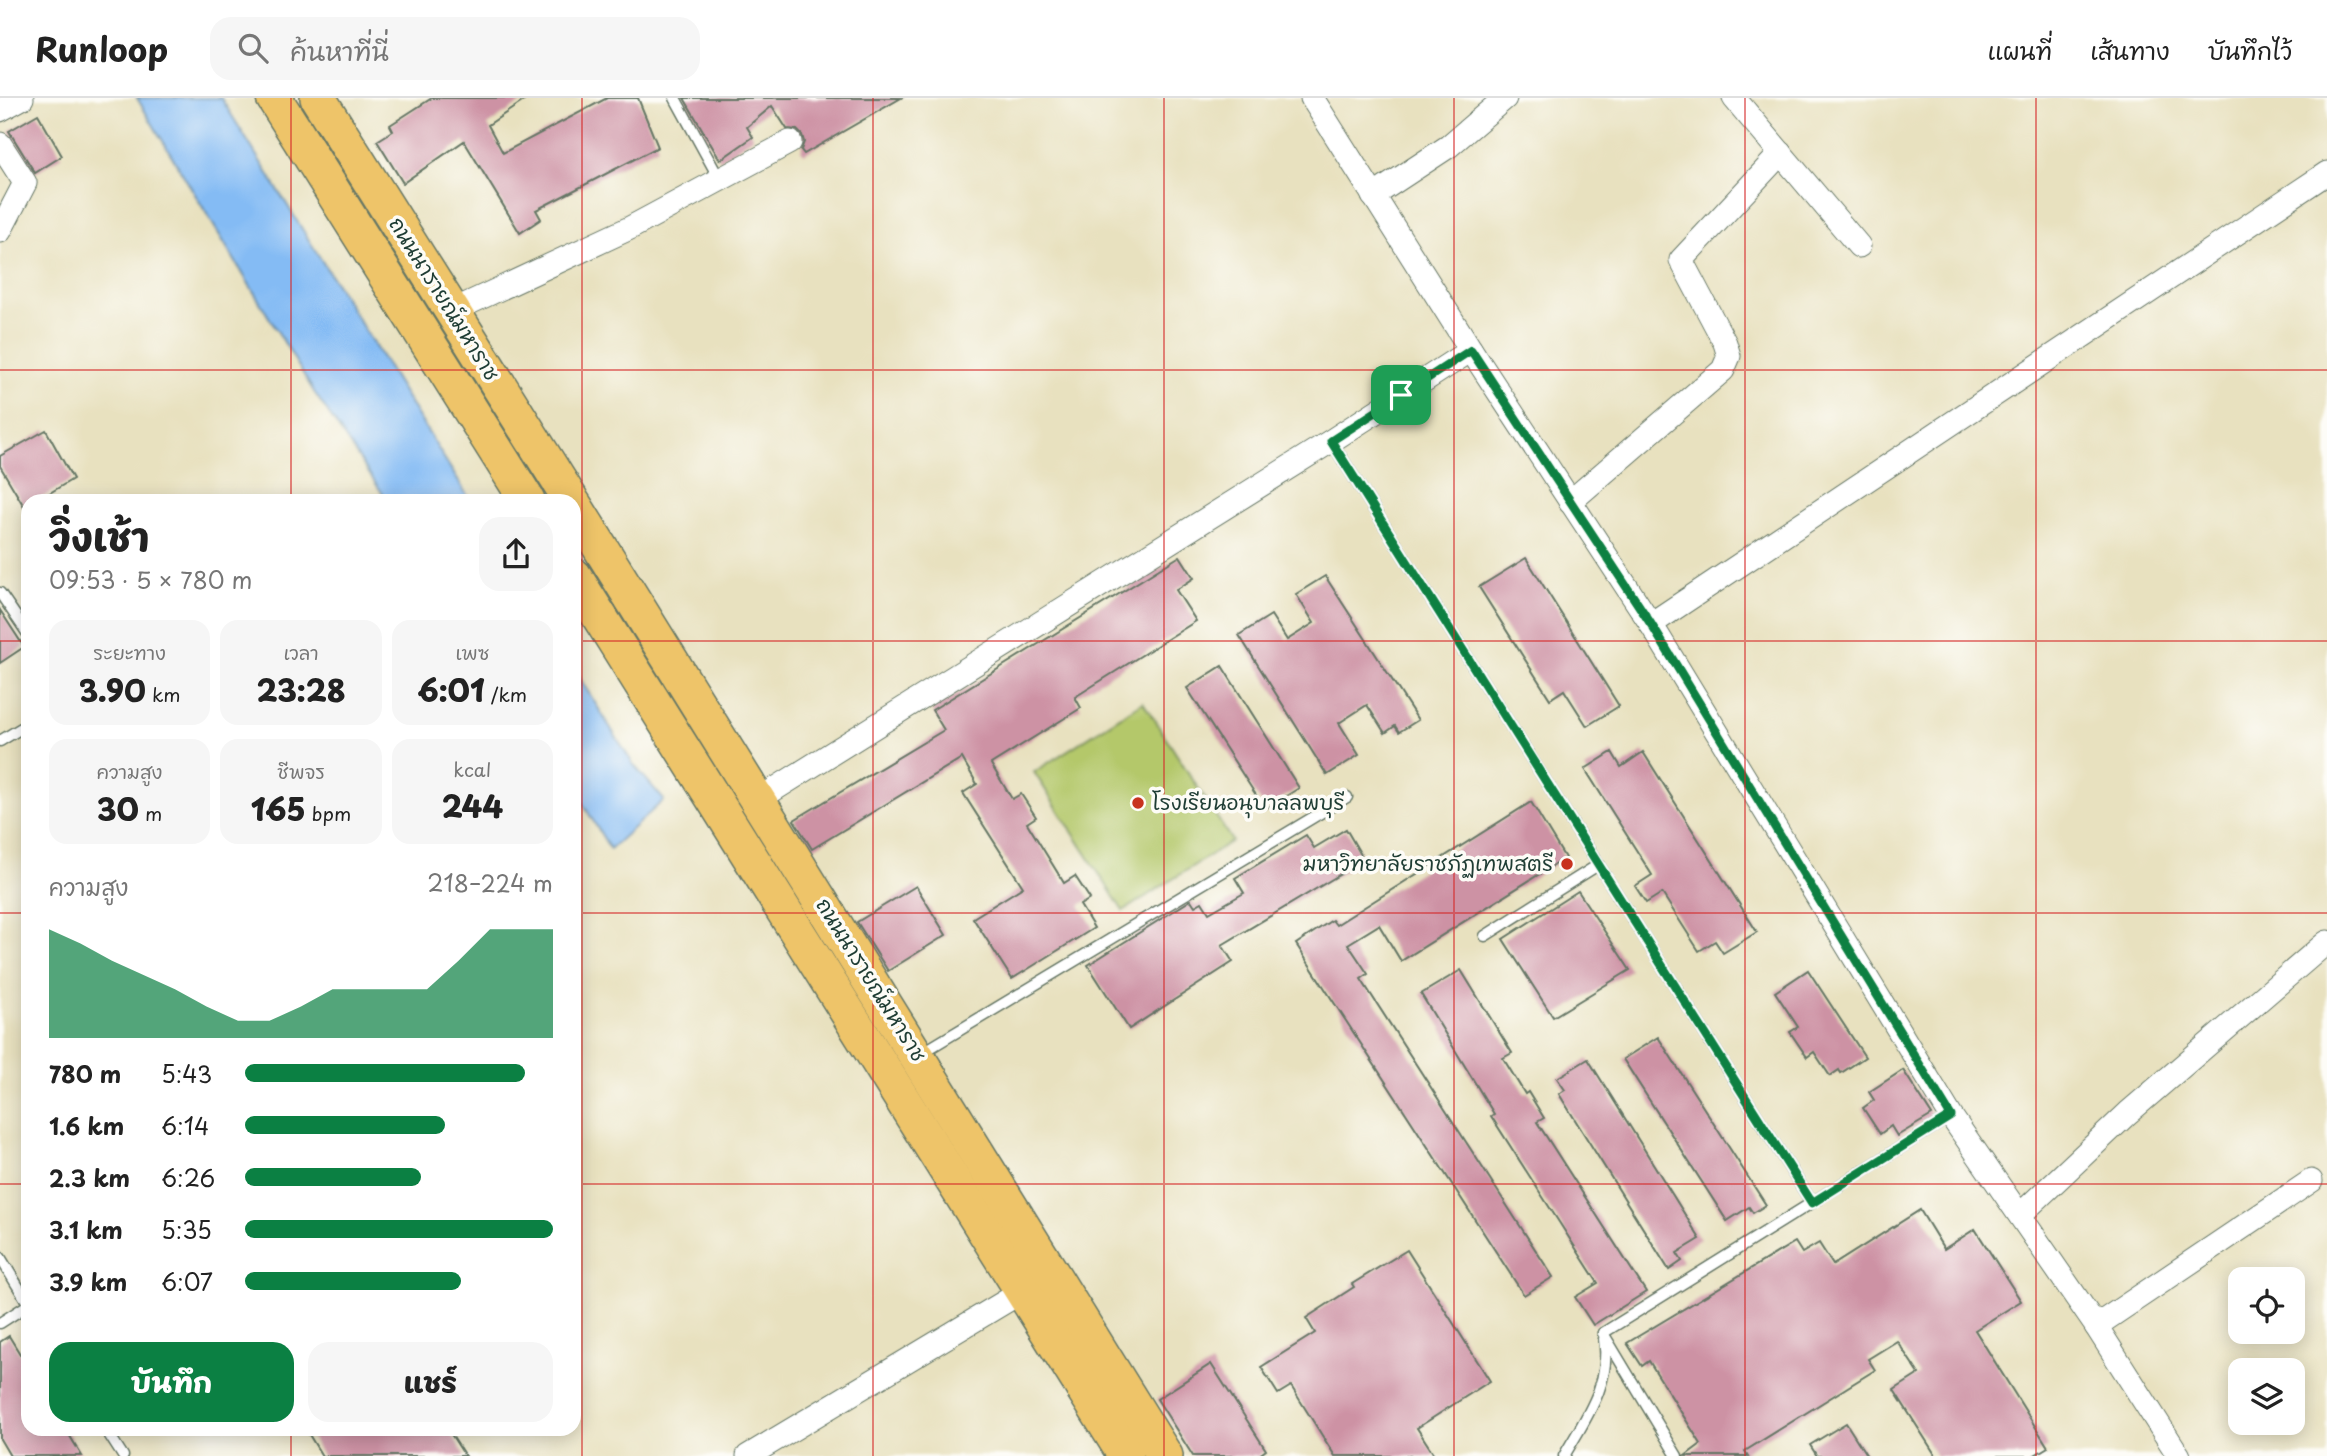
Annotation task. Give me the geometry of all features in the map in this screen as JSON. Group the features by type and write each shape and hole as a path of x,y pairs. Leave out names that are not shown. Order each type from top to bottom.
{"main road":[{"name":"ถนนนารายณ์มหาราช","path":"274,98 523,494"},
{"name":"ถนนนารายณ์มหาราช","path":"318,98 567,494"},
{"name":"ถนนนารายณ์มหาราช","path":"581,516 1165,1456"},
{"name":"ถนนนารายณ์มหาราช","path":"581,587 1126,1456"}],"street":[{"path":"0,110 22,98"},
{"path":"1312,98 1471,350 1651,624 1951,1116 2096,1326 2179,1456"},
{"path":"1373,196 1449,146 1505,98"},
{"path":"1734,98 1859,246"},
{"path":"452,311 631,228 790,142"},
{"path":"0,144 25,183 0,232"},
{"path":"1570,502 1723,370 1729,356 1725,343 1681,260 1781,153"},
{"path":"1651,624 2327,173"},
{"path":"759,799 1331,441 1471,350"},
{"path":"2021,1215 2128,1113 2327,942"},
{"path":"2096,1326 2311,1181"},
{"path":"748,1456 1023,1291"}],"lane":[{"path":"675,98 720,180"},
{"path":"1331,441 1812,1203"},
{"path":"0,593 21,624"},
{"path":"0,741 21,728"},
{"path":"917,1055 1347,797"},
{"path":"1485,936 1598,865"},
{"path":"1603,1333 1951,1116"},
{"path":"0,1257 21,1292"},
{"path":"0,1323 21,1309"},
{"path":"1564,1456 1603,1385 1607,1358 1603,1333"},
{"path":"1603,1333 1677,1456"},
{"path":"110,1436 123,1456"}],"green space":[{"path":"1143,702 1232,841 1123,911 1034,772"}],"water":[{"path":"137,98 221,98 466,494 383,494 314,392"},
{"path":"581,680 633,764 664,800 610,849 581,801"}],"building":[{"path":"432,98 528,98 488,125 503,153 607,98 638,98 658,147 536,210 541,219 520,233 464,141 403,183 377,141 393,131 390,125"},
{"path":"684,98 901,98 804,154 801,150 804,142 802,135 797,130 787,129 772,106 747,127 753,137 720,160"},
{"path":"38,114 62,156 35,173 9,131"},
{"path":"46,430 73,479 48,494 21,494 21,501 0,466 0,456"},
{"path":"1180,556 1194,578 1176,590 1196,621 1075,697 1081,708 991,764 1012,799 1021,794 1036,817 1027,823 1064,883 1075,876 1090,899 1080,905 1094,928 1012,979 973,918 1023,887 963,793 977,784 962,758 812,849 794,820 944,730 932,710"},
{"path":"1526,558 1619,706 1587,726 1564,690 1550,699 1479,587"},
{"path":"1325,576 1418,720 1399,732 1395,726 1385,733 1367,705 1339,723 1359,755 1327,775 1239,635 1271,615 1287,640 1314,623 1296,594"},
{"path":"0,610 21,642 21,649 0,663"},
{"path":"1222,666 1299,788 1265,809 1187,688"},
{"path":"1612,752 1621,767 1643,752 1757,932 1723,953 1715,941 1699,951 1662,893 1646,903 1635,886 1652,875 1585,769"},
{"path":"1531,802 1565,858 1401,961 1379,925 1348,944 1368,974 1361,979 1553,1277 1524,1295 1296,944 1332,920 1336,925"},
{"path":"1346,829 1364,860 1222,945 1233,962 1129,1029 1088,965 1191,900 1195,906 1202,902 1209,913 1244,893 1235,878 1306,835 1314,848"},
{"path":"916,886 946,935 888,971 857,922"},
{"path":"1578,891 1630,970 1553,1017 1503,939"},
{"path":"1461,970 1512,1053 1503,1058 1525,1094 1528,1092 1544,1118 1537,1122 1646,1292 1593,1325 1575,1297 1598,1283 1491,1116 1494,1114 1421,994"},
{"path":"1808,970 1865,1057 1841,1073 1839,1070 1830,1076 1814,1052 1807,1057 1790,1032 1798,1027 1775,992"},
{"path":"1658,1037 1766,1205 1753,1213 1749,1207 1727,1221 1623,1059"},
{"path":"1588,1059 1700,1239 1677,1253 1682,1261 1669,1270 1559,1094 1565,1090 1557,1078"},
{"path":"1903,1070 1932,1115 1897,1136 1891,1126 1880,1134 1863,1108 1874,1100 1869,1092"},
{"path":"1920,1210 1944,1249 1975,1229 2021,1301 1975,1330 2048,1447 2033,1456 1936,1456 1894,1390 1919,1374 1897,1341 1868,1359 1875,1370 1745,1451 1748,1456 1685,1456 1701,1444 1649,1361 1642,1366 1627,1343 1795,1242 1802,1253 1819,1243 1833,1265"},
{"path":"1407,1250 1490,1381 1417,1428 1435,1456 1335,1456 1291,1386 1278,1394 1261,1367 1315,1333 1306,1318 1354,1287 1352,1284"},
{"path":"9,1336 21,1356 21,1436 70,1436 82,1456 10,1456 0,1439 0,1342"},
{"path":"1211,1364 1266,1450 1258,1456 1193,1456 1157,1399"},
{"path":"1846,1423 1867,1456 1817,1456 1810,1445"},
{"path":"310,1436 452,1436 465,1456 322,1456"}],"place":[{"name":"โรงเรียนอนุบาลลพบุรี","path":"1138,803"},
{"name":"มหาวิทยาลัยราชภัฏเทพสตรี","path":"1567,864"}],"route":[{"path":"1471,350 1651,624 1951,1116 1812,1203 1331,441 1401,395 1471,350"}]}
